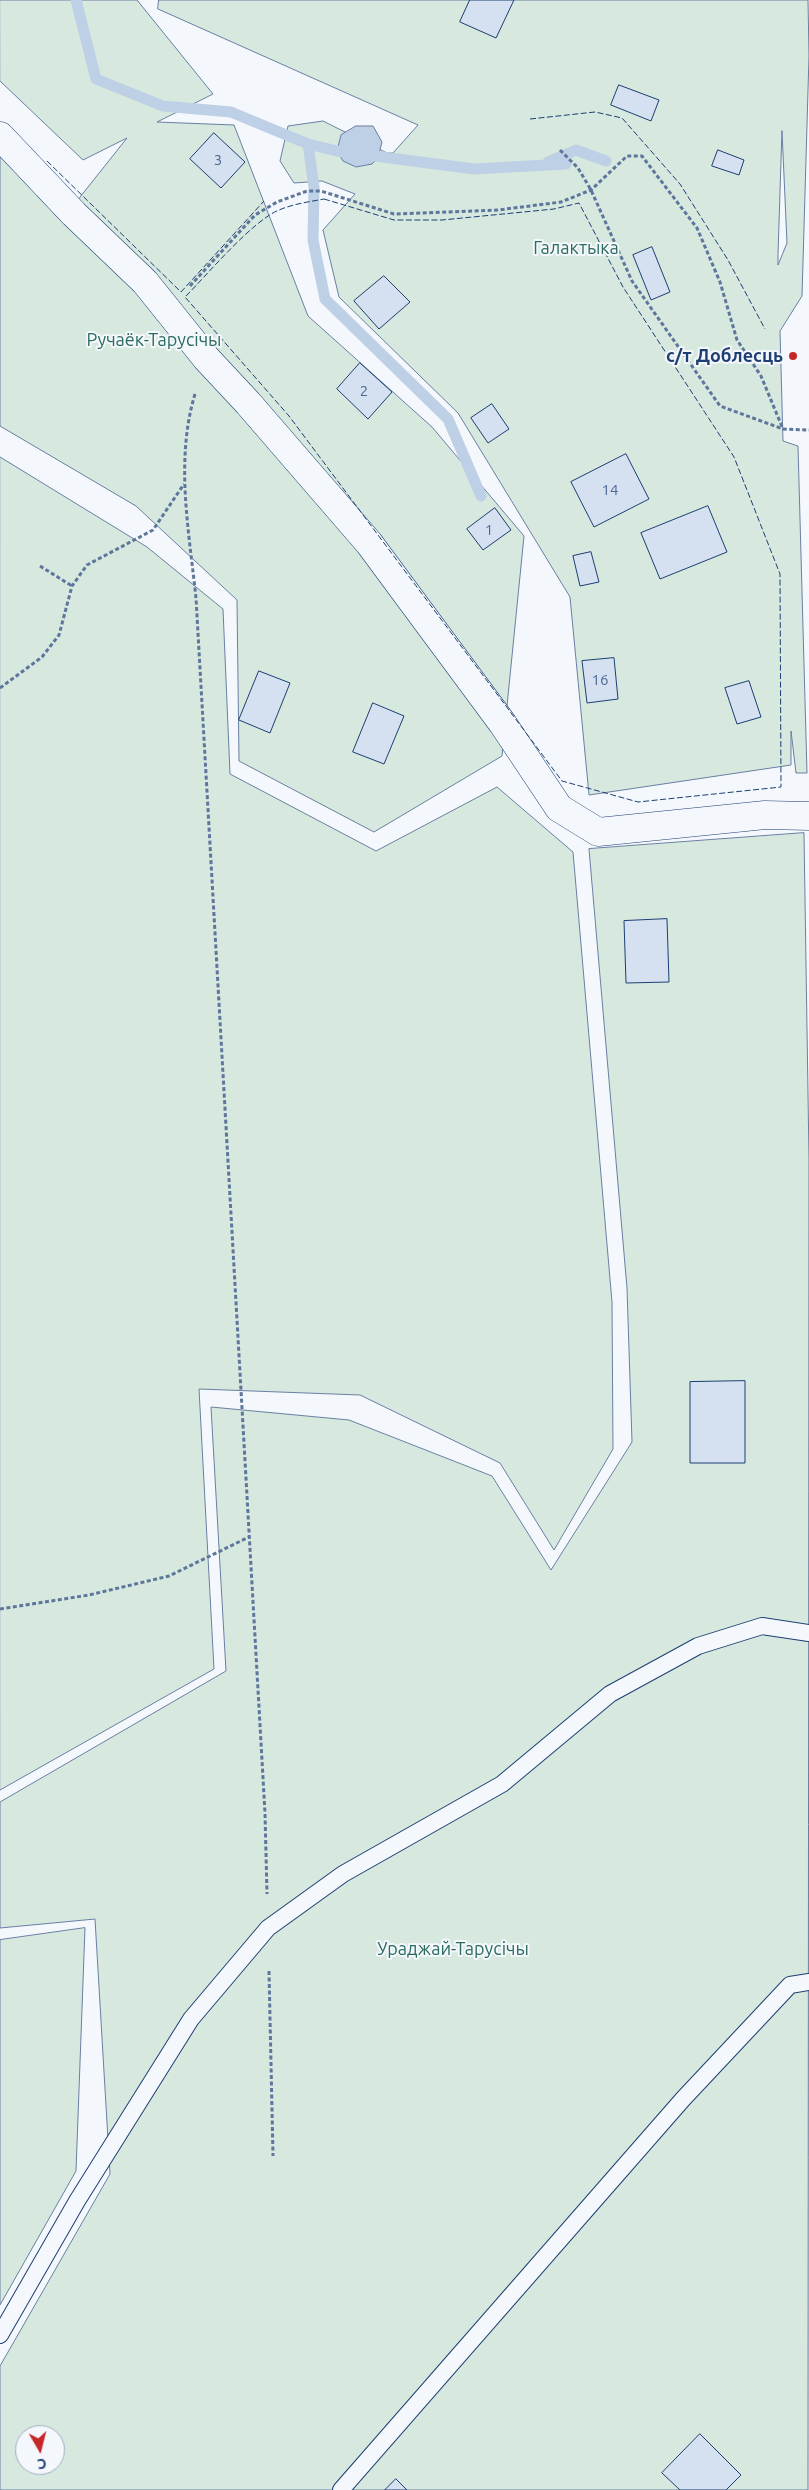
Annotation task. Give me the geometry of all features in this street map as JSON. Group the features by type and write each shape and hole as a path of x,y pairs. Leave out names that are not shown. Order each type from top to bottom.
{"street":[{"path":"0,136 74,214 145,282 206,358 248,403 369,543 503,724 559,808 598,832 765,815 809,816"}],"lane":[{"path":"0,2335 77,2201 191,2020 268,1928 343,1874 502,1784 610,1694 698,1646 762,1626 809,1633"},
{"path":"341,2490 684,2099 790,1985 809,1982"}],"path":[{"path":"560,150 578,168 591,190 632,281 720,406 783,429 809,430"},
{"path":"168,310 256,215 277,202 307,191 321,191 394,214 498,210 561,202 591,190 627,156 642,156 697,228 720,282 737,340 761,376 783,429"},
{"path":"206,358 189,414 184,484 196,598 265,1813 273,2156"},
{"path":"0,688 42,657 59,635 72,586 86,565 153,530 184,484"},
{"path":"40,566 72,586"},
{"path":"0,1609 89,1595 169,1576 249,1536"}],"green space":[{"name":"Ручаёк-Тарусічы","path":"0,0 137,0 213,94 157,122 234,125 308,316 432,427 524,536 502,756 374,832 239,761 237,600 136,506 0,426 0,155 61,221 127,138 83,160 0,81"},
{"name":"Галактыка","path":"159,0 808,0 809,56 802,296 780,331 783,441 798,446 807,773 796,773 791,731 791,765 589,795 570,597 458,413 339,297 323,230 355,194 322,181 294,183 280,161 288,126 323,121 387,153 393,153 418,125 158,9","holes":["782,131 787,243 778,265"]},
{"path":"0,457 147,547 223,609 230,774 376,851 497,787 573,852 612,1302 613,1449 554,1550 500,1463 360,1395 199,1389 214,1669 0,1790"},
{"name":"Ураджай-Тарусічы","path":"804,833 809,1159 808,2490 0,2490 0,2366 110,2174 95,1919 0,1928 0,1802 226,1671 211,1407 349,1420 492,1476 551,1570 632,1442 627,1288 589,849"},
{"path":"85,1928 76,2171 0,2305 0,1940"}],"water":[{"path":"356,126 373,126 382,142 378,158 372,164 356,167 343,161 337,151 341,135"}],"building":[{"path":"470,0 514,0 496,38 460,22"},
{"path":"619,85 659,100 651,121 611,105"},
{"path":"214,133 245,162 221,188 190,159"},
{"path":"718,150 744,160 739,175 712,166"},
{"path":"652,247 670,292 651,300 633,255"},
{"path":"384,276 410,302 379,329 354,301"},
{"path":"360,363 392,392 368,419 337,389"},
{"path":"492,404 509,429 488,443 471,418"},
{"path":"626,454 649,499 594,527 571,482"},
{"path":"708,506 727,552 660,579 641,533"},
{"path":"495,508 511,530 483,550 467,529"},
{"path":"591,552 599,582 580,586 573,556"},
{"path":"614,658 618,699 587,703 582,661"},
{"path":"259,671 290,683 270,733 239,720"},
{"path":"749,681 761,717 737,724 725,688"},
{"path":"373,703 404,716 384,764 353,752"},
{"path":"667,919 669,982 626,983 624,921"},
{"path":"745,1381 745,1463 690,1463 690,1382"},
{"path":"700,2434 741,2475 726,2490 680,2490 662,2473"},
{"path":"396,2479 407,2490 385,2490"}],"waterway":[{"path":"76,0 96,79 163,106 231,112 308,144 337,151 474,169 566,164"},
{"path":"308,144 314,187 313,240 325,299 448,419 481,496"},
{"path":"548,162 576,150 606,161"}],"fence":[{"path":"530,119 595,112 622,118 680,184 728,260 765,329"},
{"path":"47,161 181,292 264,201"},
{"path":"324,199 394,220 442,220 554,209 579,203 623,287 734,457 780,574 781,787 638,802 562,781 289,416 185,297 230,249 268,216 290,206 324,199"}],"place":[{"name":"с/т Доблесць","path":"793,356"}]}
